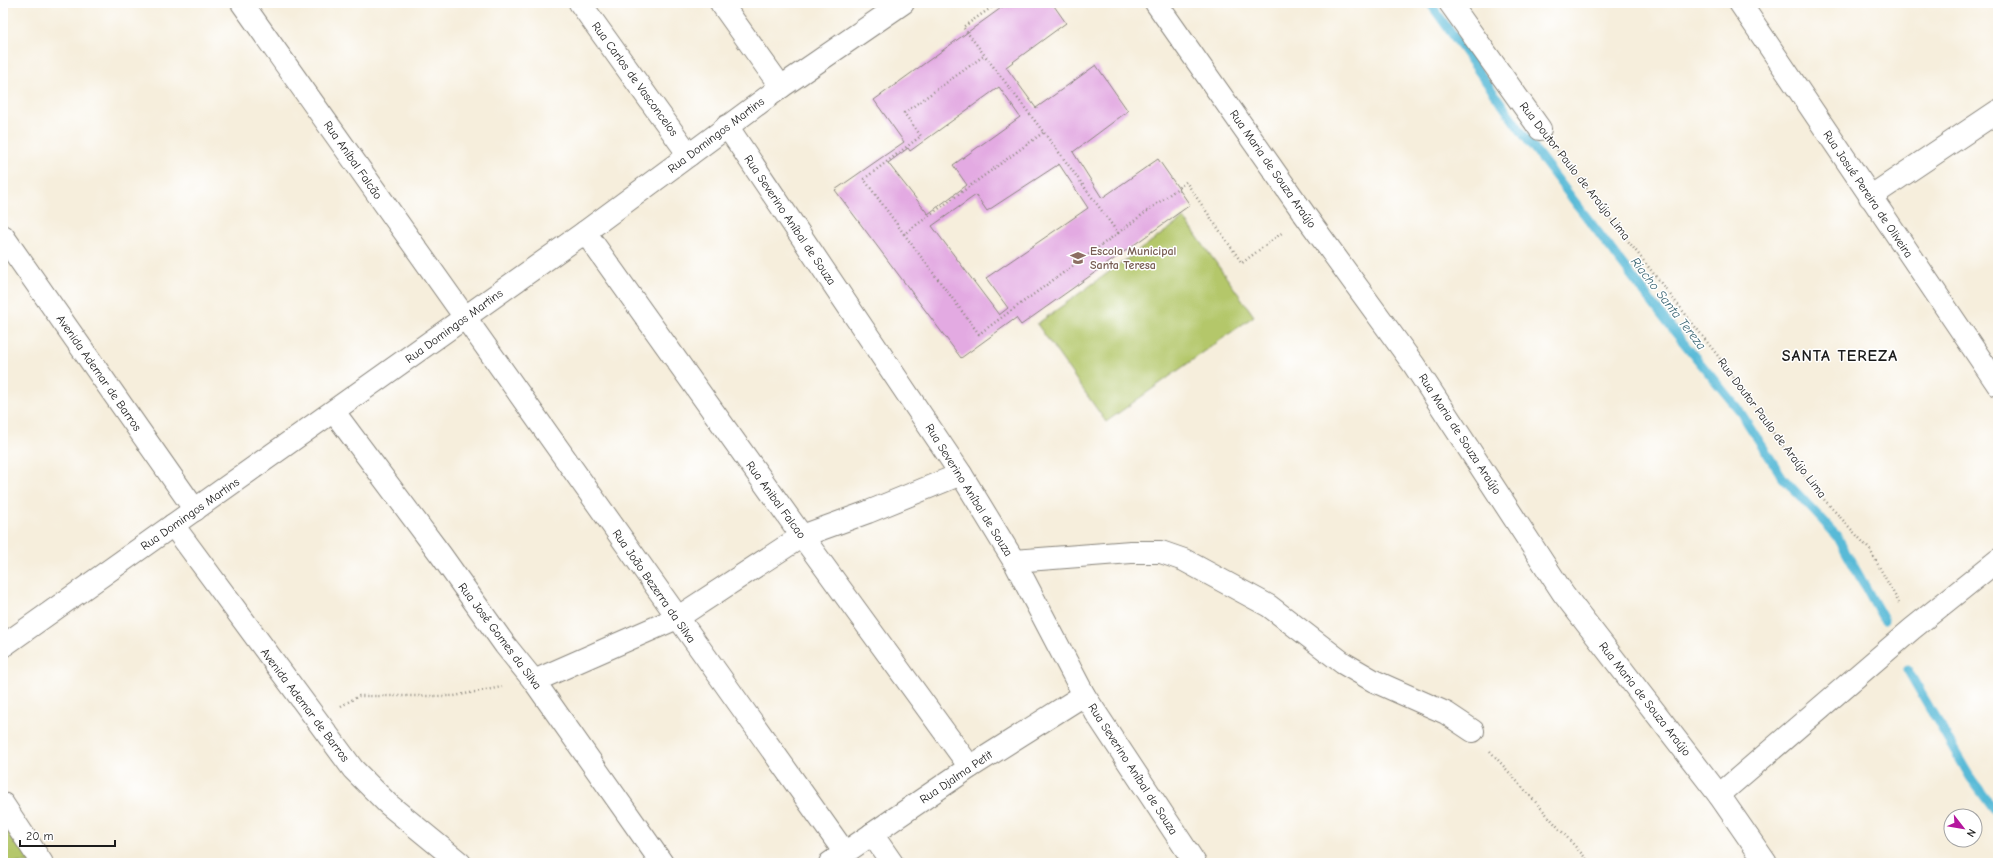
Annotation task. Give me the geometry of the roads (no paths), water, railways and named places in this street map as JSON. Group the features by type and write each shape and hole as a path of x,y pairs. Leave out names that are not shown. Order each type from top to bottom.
{"street":[{"name":"Rua Aníbal Falcão","path":"242,3 464,318"},
{"name":"Rua Carlos de Vasconcelos","path":"580,3 689,155"},
{"path":"722,3 781,87"},
{"name":"Rua Domingos Martins","path":"3,646 585,232 781,87 903,3"},
{"name":"Rua Maria de Souza Araújo","path":"1156,3 1305,215 1414,365 1563,593 1719,795 1766,863"},
{"name":"Rua Doutor Paulo de Araújo Lima","path":"1450,3 1540,129"},
{"name":"Rua Josué Pereira de Oliveira","path":"1740,3 1998,385"},
{"path":"1870,197 1998,111"},
{"name":"Rua Severino Aníbal de Souza","path":"727,126 961,474 1014,561 1084,695 1195,863"},
{"name":"Rua Anibal Falcao","path":"585,232 802,536 970,767"},
{"name":"Avenida Ademar de Barros","path":"3,236 195,510"},
{"name":"Rua João Bezerra da Silva","path":"464,318 677,618 837,858"},
{"name":"Rua José Gomes da Silva","path":"334,412 441,555 505,645 534,681 662,863"},
{"path":"534,681 677,618 802,536 868,512 961,474"},
{"name":"Avenida Ademar de Barros","path":"173,526 315,720 353,769 388,804 460,863"},
{"path":"1014,561 1131,552 1161,552 1184,560 1269,606 1343,663 1374,682 1446,713 1473,731"},
{"path":"1719,795 1912,629 1998,560"},
{"name":"Rua Djalma Petit","path":"837,858 970,767 1084,695"},
{"path":"3,804 42,863"},
{"path":"872,834 892,863"}],"waterway":[{"name":"Riacho Santa Tereza","path":"1430,3 1523,134 1669,325 1739,410 1783,478 1837,536 1884,620"},
{"name":"Riacho Santa Tereza","path":"1907,669 1970,777 1998,815"}],"place":[{"name":"Escola Municipal Santa Teresa","path":"1078,258"}],"district":[{"name":"SANTA TEREZA","path":"1840,355"}]}
